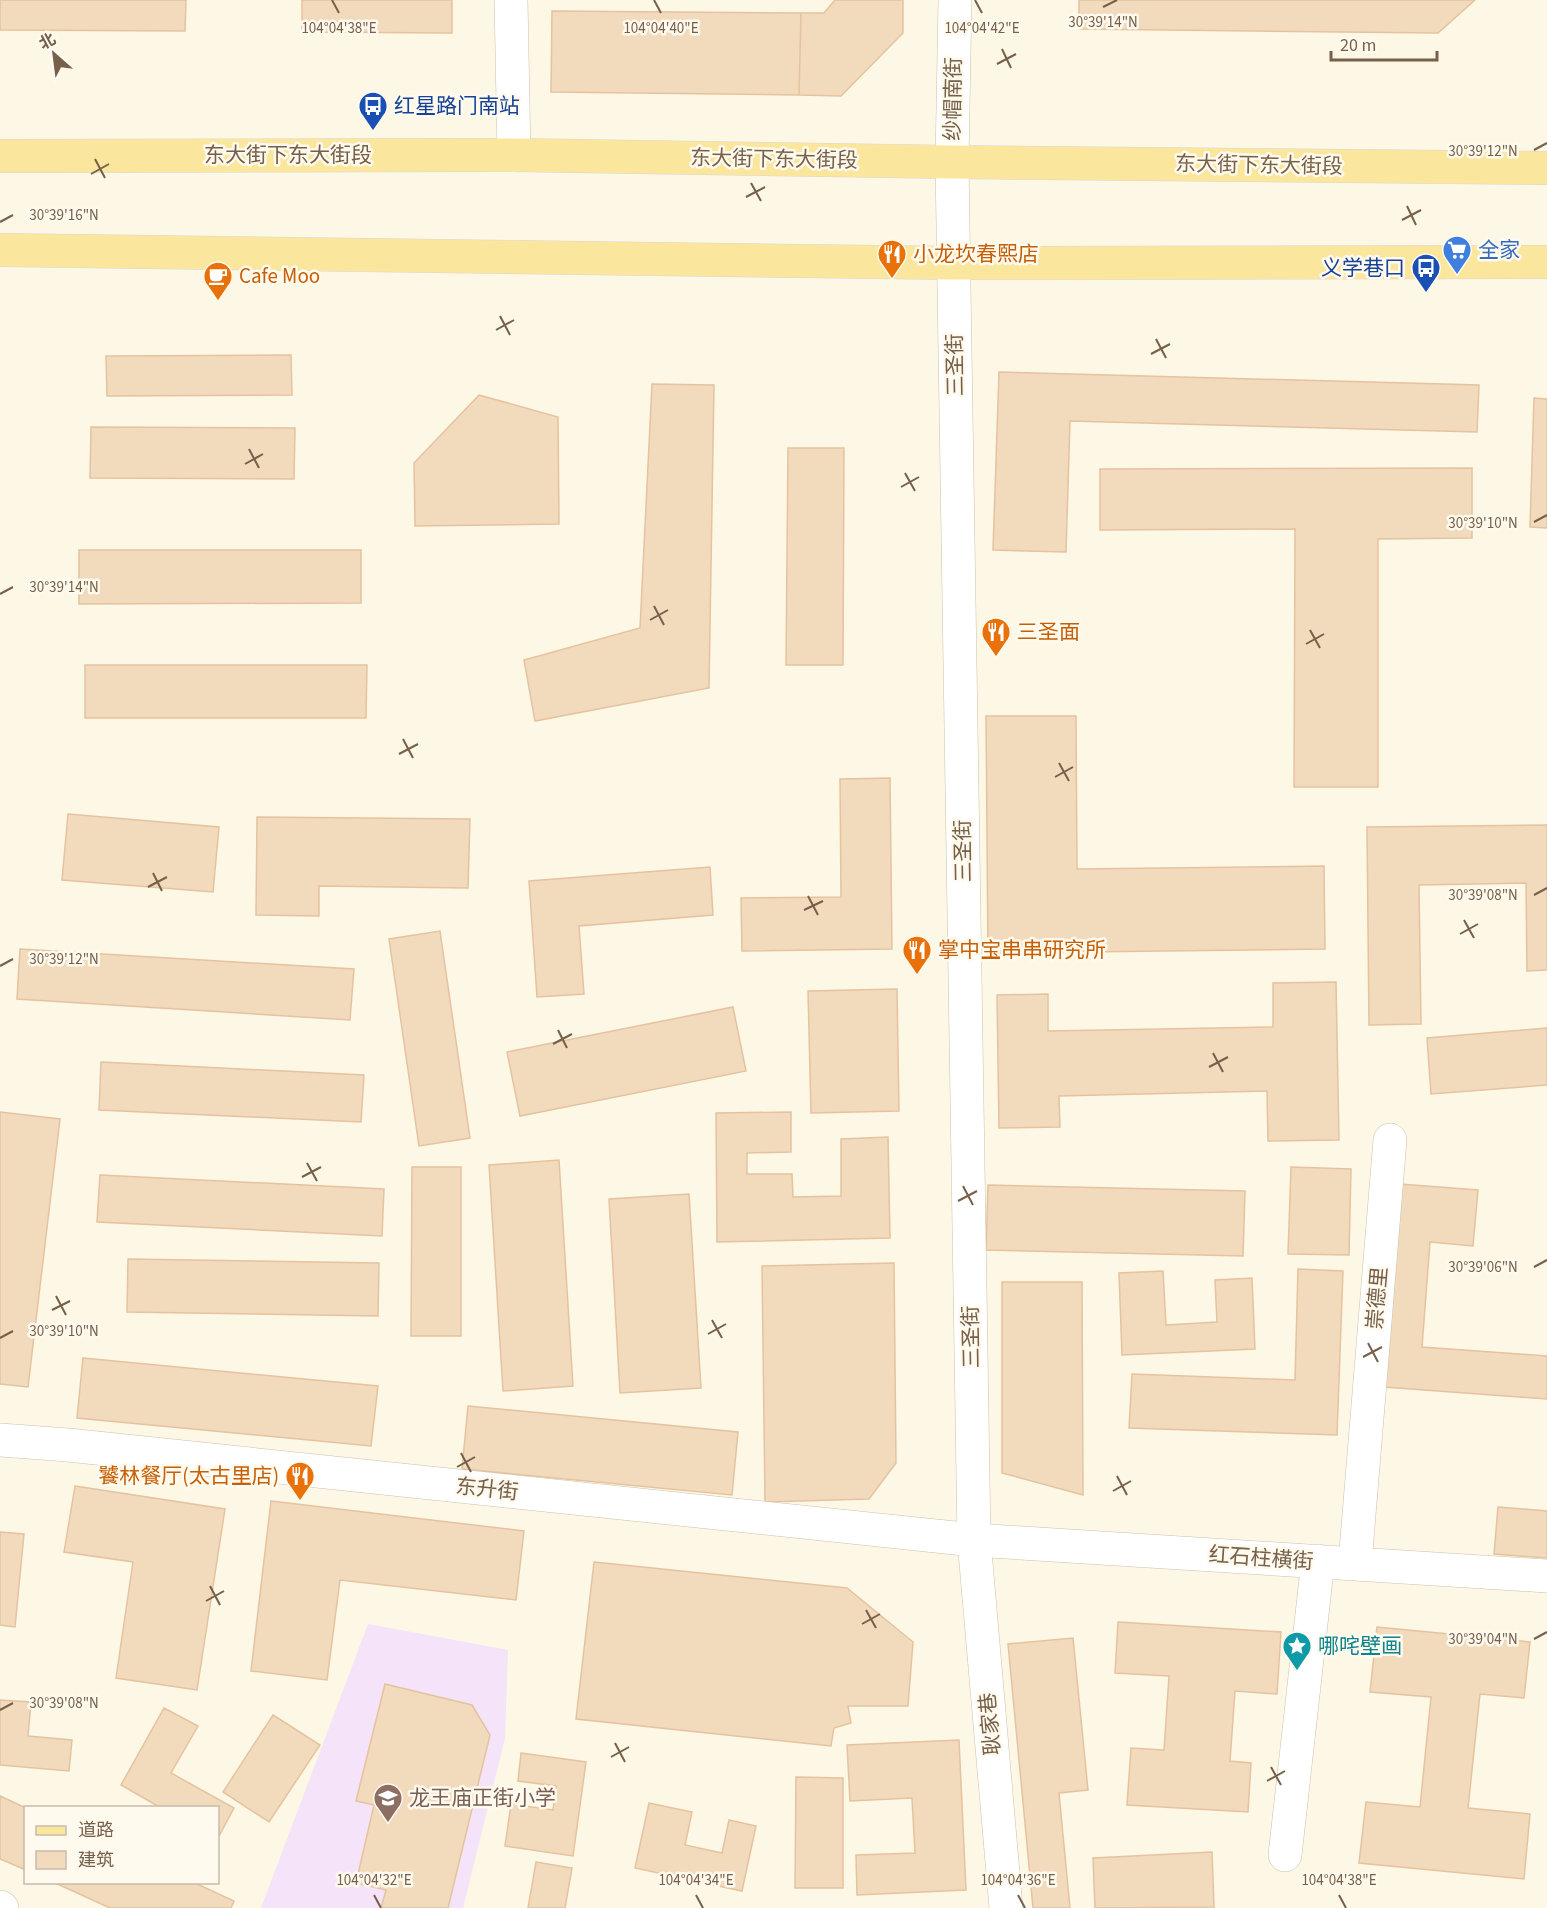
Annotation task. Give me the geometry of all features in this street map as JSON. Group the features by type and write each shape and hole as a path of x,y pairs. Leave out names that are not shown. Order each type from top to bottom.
{"main road":[{"name":"东大街下东大街段","path":"0,156 513,154 952,162 1547,168"},
{"path":"0,250 954,263 1547,262"}],"street":[{"path":"511,0 513,154"},
{"name":"纱帽南街","path":"952,162 955,0"},
{"name":"三圣街","path":"952,162 974,1540"},
{"name":"崇德里","path":"1355,1563 1390,1140"},
{"name":"东升街","path":"0,1440 68,1445 974,1540"},
{"name":"红石柱横街","path":"974,1540 1547,1576"},
{"name":"耿家巷","path":"974,1540 1006,1908"},
{"path":"1285,1855 1318,1561"}],"shaded area":[{"name":"龙王庙正街小学","path":"368,1624 508,1650 505,1738 463,1908 261,1908"}],"building":[{"path":"0,0 186,0 185,31 0,30"},
{"path":"302,0 452,0 452,33 302,32"},
{"path":"835,0 903,0 903,33 841,96 799,95 801,13 824,13"},
{"path":"1079,0 1475,0 1438,33 1079,29"},
{"path":"552,11 801,13 799,95 551,92"},
{"path":"291,355 292,395 107,396 106,356"},
{"path":"999,372 1479,385 1477,432 1070,421 1066,552 993,550"},
{"path":"652,384 714,385 709,688 535,721 524,660 640,628"},
{"path":"479,395 558,417 559,524 415,526 414,463"},
{"path":"1534,398 1547,399 1547,528 1530,527"},
{"path":"91,427 295,428 294,479 90,478"},
{"path":"788,448 844,448 843,665 786,665"},
{"path":"1472,468 1472,538 1378,539 1378,787 1294,787 1295,529 1100,530 1100,469"},
{"path":"79,550 361,550 361,603 79,604"},
{"path":"85,665 367,665 366,718 85,718"},
{"path":"986,716 1076,716 1077,869 1324,866 1325,949 988,953"},
{"path":"890,778 892,949 742,951 741,898 841,897 840,779"},
{"path":"68,814 219,827 213,892 62,880"},
{"path":"257,817 470,819 468,888 319,886 319,916 256,915"},
{"path":"1547,825 1547,970 1527,971 1526,883 1419,885 1421,1024 1369,1025 1367,827"},
{"path":"710,867 713,915 579,926 584,994 537,997 529,881"},
{"path":"440,931 470,1138 419,1146 389,939"},
{"path":"20,949 354,969 350,1020 17,999"},
{"path":"1336,982 1339,1140 1268,1141 1267,1091 1059,1096 1060,1127 999,1128 997,995 1048,994 1048,1031 1273,1027 1273,983"},
{"path":"897,989 899,1111 811,1113 808,991"},
{"path":"733,1007 746,1071 520,1116 507,1052"},
{"path":"1547,1028 1547,1085 1431,1094 1427,1038"},
{"path":"101,1062 364,1075 361,1122 99,1110"},
{"path":"0,1112 60,1119 28,1387 0,1384"},
{"path":"791,1112 791,1152 747,1153 747,1174 792,1174 793,1197 841,1196 841,1139 888,1137 890,1238 717,1242 716,1113"},
{"path":"559,1160 573,1386 503,1391 489,1165"},
{"path":"412,1167 461,1167 461,1336 411,1336"},
{"path":"1291,1167 1351,1169 1349,1255 1288,1254"},
{"path":"100,1175 384,1189 382,1236 97,1222"},
{"path":"1400,1184 1478,1190 1473,1246 1430,1242 1422,1347 1547,1356 1547,1399 1384,1387"},
{"path":"988,1185 1245,1191 1243,1256 986,1250"},
{"path":"689,1194 701,1388 620,1393 609,1199"},
{"path":"128,1259 379,1263 378,1316 127,1312"},
{"path":"894,1263 896,1463 869,1499 765,1502 762,1266"},
{"path":"1298,1269 1343,1271 1337,1435 1129,1428 1132,1374 1295,1380"},
{"path":"1163,1271 1166,1325 1217,1322 1215,1280 1252,1278 1255,1349 1122,1355 1119,1273"},
{"path":"1002,1282 1082,1282 1083,1495 1002,1473"},
{"path":"83,1358 378,1386 371,1446 77,1418"},
{"path":"468,1406 738,1432 732,1495 462,1469"},
{"path":"75,1486 225,1509 197,1690 116,1678 133,1562 64,1552"},
{"path":"271,1501 524,1531 516,1600 340,1580 327,1680 251,1671"},
{"path":"1498,1507 1547,1511 1547,1558 1494,1554"},
{"path":"0,1532 24,1534 15,1627 0,1625"},
{"path":"594,1562 847,1588 913,1642 908,1706 848,1706 851,1723 834,1728 831,1746 576,1719"},
{"path":"1118,1622 1281,1632 1277,1694 1235,1691 1230,1761 1251,1763 1248,1812 1127,1805 1131,1748 1164,1750 1169,1676 1115,1673"},
{"path":"1377,1627 1530,1642 1524,1698 1480,1694 1468,1808 1530,1814 1524,1879 1359,1863 1366,1802 1420,1807 1431,1697 1370,1692"},
{"path":"1073,1638 1088,1790 1059,1793 1070,1908 1033,1908 1008,1644"},
{"path":"385,1684 472,1705 490,1735 448,1908 381,1908 386,1890 356,1883 374,1805 356,1801"},
{"path":"0,1700 31,1702 28,1736 72,1740 69,1771 0,1765"},
{"path":"164,1708 198,1726 171,1773 234,1808 219,1836 219,1806 158,1806 121,1785"},
{"path":"273,1715 320,1745 269,1822 223,1792"},
{"path":"959,1740 966,1890 857,1895 856,1855 915,1853 912,1798 850,1801 847,1745"},
{"path":"521,1753 586,1762 573,1856 505,1846 511,1804 553,1810 556,1786 518,1781"},
{"path":"796,1777 843,1778 843,1888 795,1888"},
{"path":"0,1796 24,1807 24,1869 0,1859"},
{"path":"649,1803 692,1812 685,1845 722,1853 729,1820 756,1826 742,1891 635,1868"},
{"path":"1212,1852 1214,1907 1095,1908 1093,1858"},
{"path":"536,1862 572,1868 565,1908 528,1908"},
{"path":"57,1884 197,1884 234,1901 231,1908 110,1908"}],"place":[{"name":"红星路门南站","path":"373,132"},
{"name":"全家","path":"1457,276"},
{"name":"小龙坎春熙店","path":"892,280"},
{"name":"义学巷口","path":"1426,294"},
{"name":"Cafe Moo","path":"218,302"},
{"name":"三圣面","path":"996,658"},
{"name":"掌中宝串串研究所","path":"917,976"},
{"name":"饕林餐厅(太古里店)","path":"300,1502"},
{"name":"哪咤壁画","path":"1297,1672"},
{"name":"龙王庙正街小学","path":"388,1824"}]}
